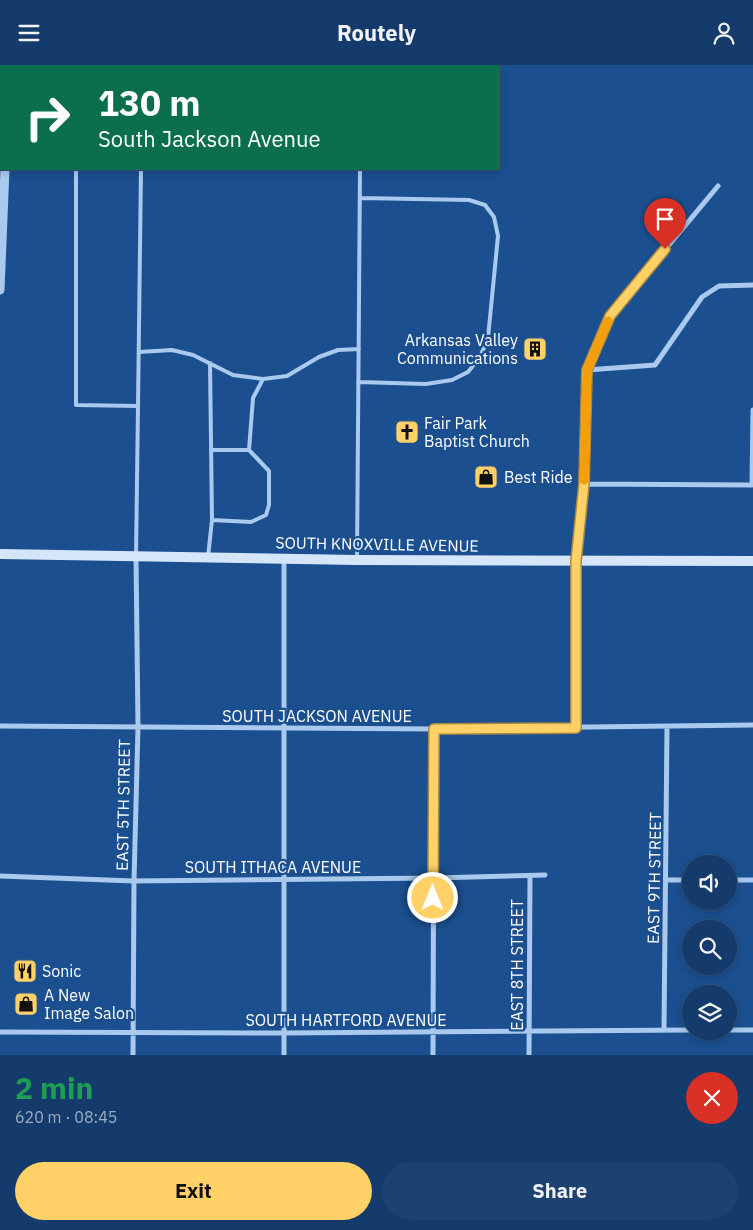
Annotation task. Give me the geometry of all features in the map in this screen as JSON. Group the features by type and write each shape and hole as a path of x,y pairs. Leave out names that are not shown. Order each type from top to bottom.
{"main road":[{"name":"SOUTH KNOXVILLE AVENUE","path":"0,554 357,560 753,561"}],"street":[{"path":"0,290 5,170"},
{"path":"576,728 576,561 584,484 587,370 610,316 718,186"},
{"path":"587,370 655,365 702,297 719,286 753,285"},
{"path":"584,484 752,485 753,410"},
{"name":"EAST 5TH STREET","path":"133,1055 134,881 138,727 136,555"},
{"path":"284,558 284,1055"},
{"name":"SOUTH JACKSON AVENUE","path":"0,726 434,729 753,725"},
{"name":"EAST 9TH STREET","path":"664,1031 667,727"},
{"path":"433,1055 434,729"},
{"name":"SOUTH ITHACA AVENUE","path":"0,876 134,881 545,875"},
{"name":"EAST 8TH STREET","path":"529,1055 530,876"},
{"path":"666,880 682,880"},
{"path":"737,880 753,880"},
{"name":"SOUTH HARTFORD AVENUE","path":"0,1032 433,1033 682,1030"},
{"path":"737,1030 753,1030"}],"lane":[{"path":"76,170 76,405 138,406"},
{"path":"136,555 141,170"},
{"path":"357,560 360,170"},
{"path":"358,382 426,384 452,380 468,372 480,357 488,338 498,236 494,217 484,205 469,199 360,198"},
{"path":"139,352 172,350 193,355 233,375 263,379 287,377 319,357 338,350 358,349"},
{"path":"208,557 212,520 210,363"},
{"path":"248,450 253,398 263,379"},
{"path":"211,450 248,450 270,471 269,505 266,515 251,522 212,520"}],"slow traffic":[{"path":"584,480 587,370 608,321"}],"place":[{"name":"Arkansas Valley Communications","path":"535,349"},
{"name":"Fair Park Baptist Church","path":"407,432"},
{"name":"Best Ride","path":"486,477"},
{"name":"Sonic","path":"25,971"},
{"name":"A New Image Salon","path":"26,1004"}],"route":[{"path":"433,898 434,729 576,728 576,561 584,484 587,370 610,316 665,249"}]}
